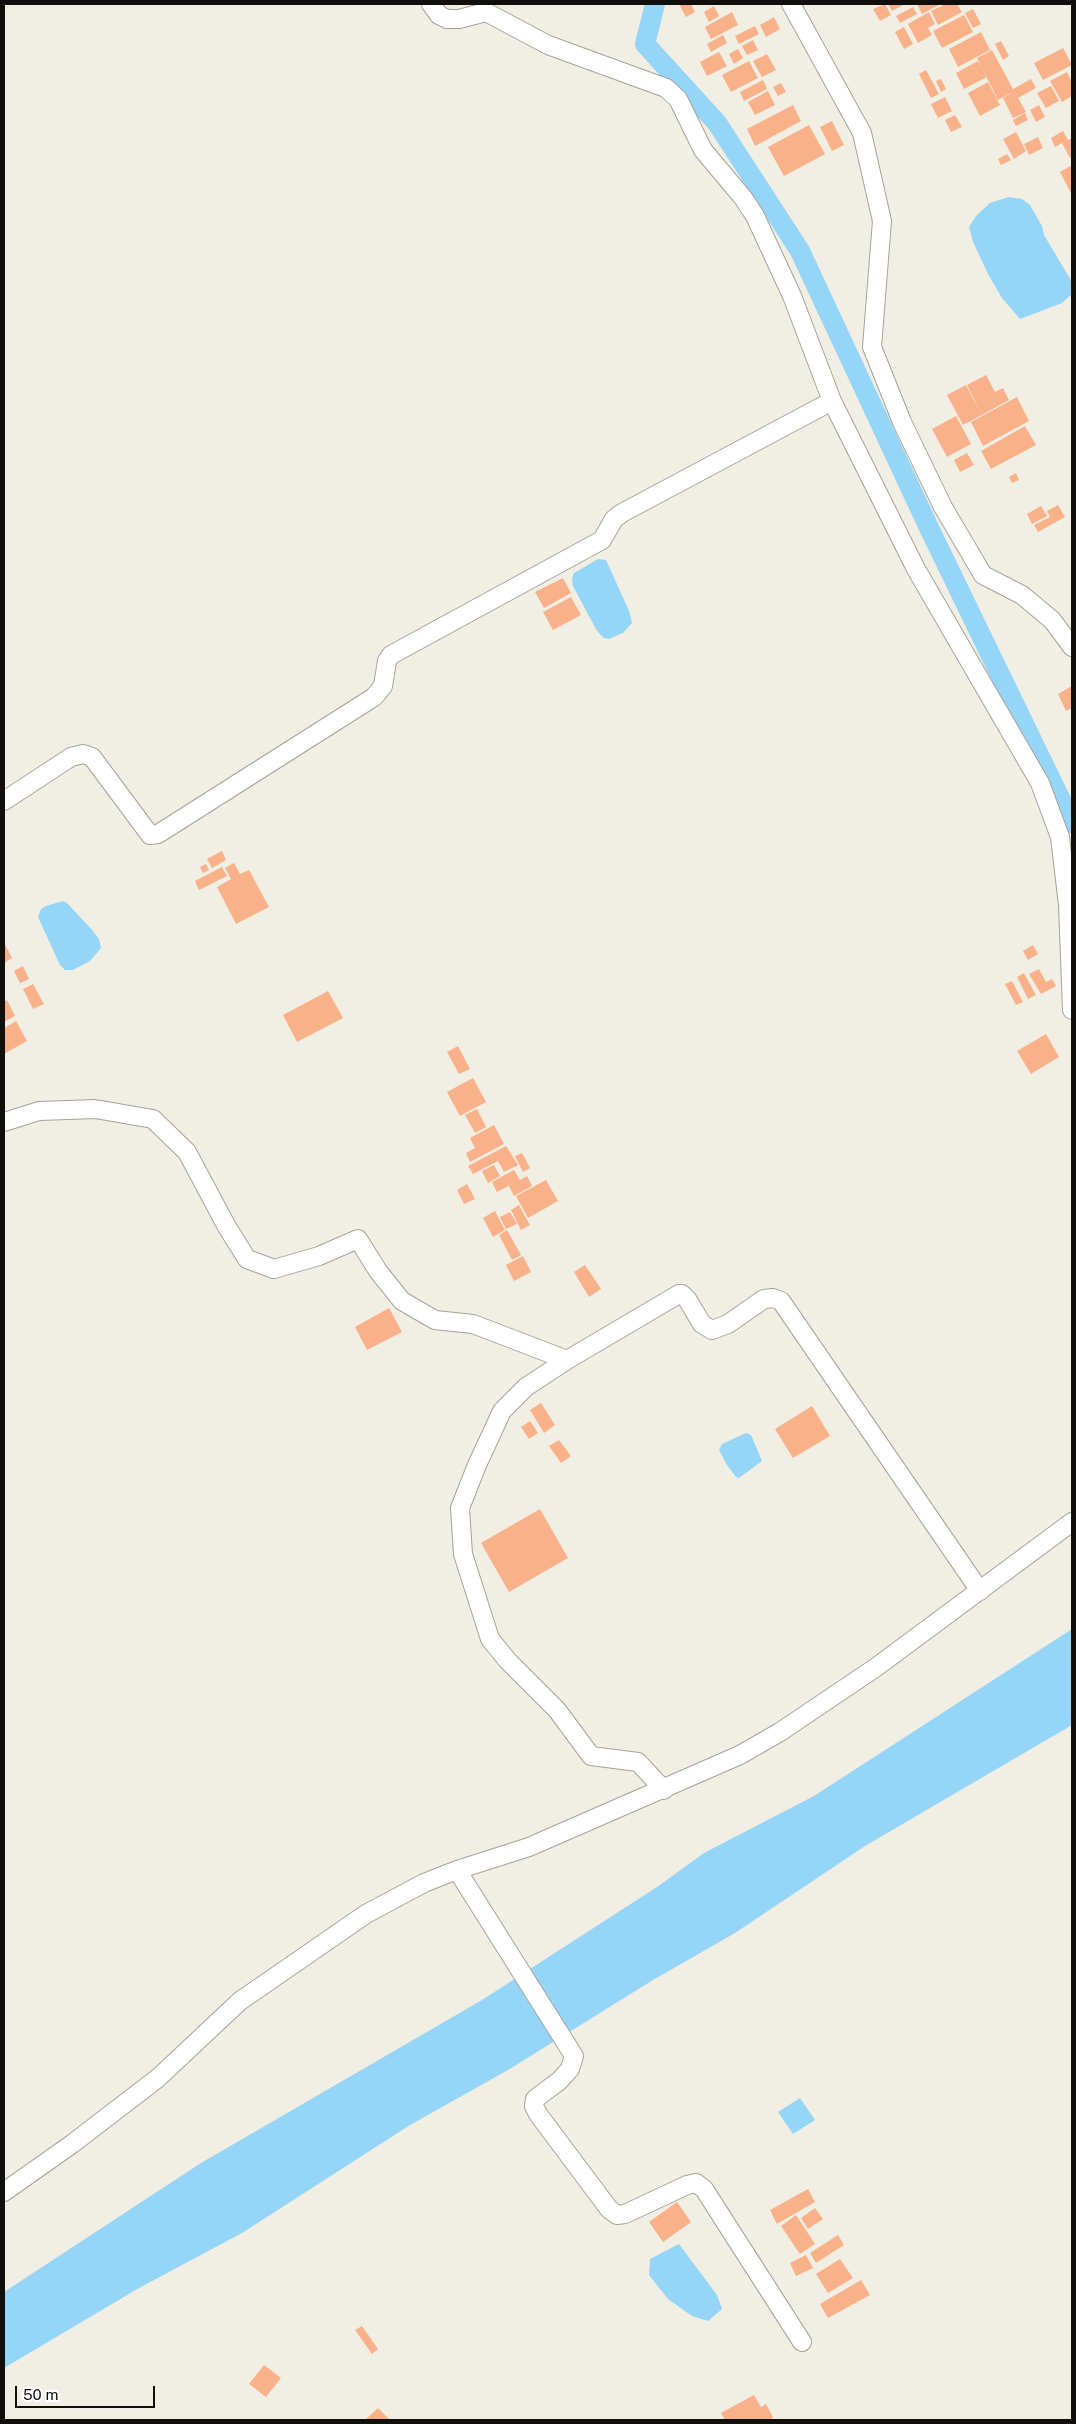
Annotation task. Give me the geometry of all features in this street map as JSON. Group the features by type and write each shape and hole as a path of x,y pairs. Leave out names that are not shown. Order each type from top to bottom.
{"street":[{"path":"430,4 439,14 447,19 459,19 486,12 548,45 666,88 678,99 703,150 744,199 755,216 789,288 832,401 916,569 1040,783 1060,837 1068,905 1072,1010"},
{"path":"791,4 862,133 882,221 872,347 902,422 943,507 983,575 1022,595 1052,620 1072,647"},
{"path":"4,801 71,757 83,754 92,757 150,835 158,834 374,697 383,686 386,661 391,655 602,540 614,519 622,513 832,401"},
{"path":"4,1122 39,1110 95,1109 153,1119 187,1152 227,1227 247,1258 274,1269 319,1256 358,1239 378,1271 402,1301 434,1320 473,1324 541,1352 567,1360"},
{"path":"664,1790 638,1762 591,1756 556,1710 508,1661 490,1639 463,1554 460,1508 502,1411 526,1387 567,1360 678,1294 684,1295 702,1324 712,1330 728,1324 764,1299 773,1298 781,1301 980,1590"},
{"path":"4,2192 72,2144 158,2078 175,2064 220,2018 263,1984 366,1914 424,1883 457,1870 529,1847 664,1790 740,1755 780,1732 875,1668 1072,1522"},
{"path":"457,1870 574,2056 570,2069 559,2081 535,2099 534,2106 609,2209 617,2215 625,2214 687,2185 696,2183 704,2189 802,2342"}],"water":[{"path":"1009,197 1022,199 1030,205 1042,226 1044,235 1072,282 1072,294 1062,303 1020,319 1002,298 988,274 973,242 969,227 976,216 990,203"},
{"path":"598,559 606,560 629,611 632,623 623,633 609,639 604,638 597,631 573,586 572,578 574,573"},
{"path":"63,901 93,931 99,939 101,948 90,961 73,970 65,970 60,965 38,917 41,909"},
{"path":"746,1433 751,1435 762,1461 739,1478 736,1477 727,1465 719,1450 722,1444"},
{"path":"1072,1629 1072,1725 865,1846 735,1933 653,1980 508,2070 410,2125 242,2233 139,2288 4,2368 4,2292 201,2163 482,2000 657,1887 704,1853 814,1796"},
{"path":"800,2098 815,2120 793,2134 778,2112"},
{"path":"679,2244 717,2295 722,2309 708,2321 692,2316 668,2299 649,2275 650,2259"}],"building":[{"path":"679,4 691,4 695,12 686,17"},
{"path":"885,4 891,15 880,21 873,9"},
{"path":"888,4 905,4 892,11"},
{"path":"917,4 938,4 939,5 922,14"},
{"path":"946,4 957,4 962,12 938,25 931,11"},
{"path":"714,6 719,16 709,22 704,12"},
{"path":"913,7 917,14 900,23 896,16"},
{"path":"973,9 981,24 973,28 965,13"},
{"path":"732,12 738,25 711,39 705,27"},
{"path":"929,12 935,24 928,28 932,35 918,43 908,24"},
{"path":"964,15 973,32 942,48 933,31"},
{"path":"774,17 780,29 766,37 760,25"},
{"path":"755,26 759,34 739,44 735,36"},
{"path":"904,27 913,44 904,49 895,32"},
{"path":"981,32 990,50 958,67 949,49"},
{"path":"723,35 727,43 711,52 707,44"},
{"path":"753,40 758,50 747,55 742,46"},
{"path":"1001,41 1009,56 1003,60 995,44"},
{"path":"1063,48 1072,65 1043,80 1034,63"},
{"path":"738,49 743,58 734,64 729,54"},
{"path":"992,50 1013,89 1031,79 1036,88 1018,98 1026,112 1013,118 1003,98 1015,91 998,100 977,58"},
{"path":"719,52 727,66 707,76 700,62"},
{"path":"767,54 776,70 762,77 753,61"},
{"path":"749,61 758,78 731,92 722,75"},
{"path":"978,61 987,77 964,89 956,73"},
{"path":"926,70 939,94 931,98 919,74"},
{"path":"1067,72 1072,82 1072,96 1062,102 1050,81"},
{"path":"941,79 946,89 941,92 936,81"},
{"path":"763,80 767,89 744,101 740,92"},
{"path":"988,82 1000,105 980,116 968,93"},
{"path":"781,83 786,92 778,96 773,87"},
{"path":"1051,86 1059,101 1046,108 1037,93"},
{"path":"768,91 775,105 755,115 748,102"},
{"path":"945,97 952,111 938,118 931,104"},
{"path":"793,105 801,121 755,146 747,129"},
{"path":"1039,105 1045,117 1036,122 1030,110"},
{"path":"1025,113 1028,120 1016,126 1013,120"},
{"path":"955,115 962,127 951,132 945,120"},
{"path":"832,121 844,145 832,151 820,127"},
{"path":"809,125 825,154 784,176 768,147"},
{"path":"1063,131 1068,140 1072,138 1072,157 1070,158 1062,143 1055,147 1051,138"},
{"path":"1016,132 1026,151 1014,159 1003,139"},
{"path":"1038,137 1043,148 1029,155 1024,144"},
{"path":"1007,154 1011,160 1001,165 998,159"},
{"path":"1072,165 1072,195 1060,172"},
{"path":"986,375 995,392 1003,388 1009,400 982,415 967,385"},
{"path":"966,385 982,415 963,425 947,395"},
{"path":"1017,397 1029,421 983,446 971,422"},
{"path":"956,416 971,444 947,457 932,429"},
{"path":"1025,426 1036,445 991,469 981,451"},
{"path":"967,453 974,465 960,472 954,460"},
{"path":"1016,473 1019,480 1012,483 1009,477"},
{"path":"1058,505 1065,517 1038,532 1034,525 1050,517 1047,511"},
{"path":"1041,506 1047,516 1032,524 1027,514"},
{"path":"563,578 571,593 544,608 535,592"},
{"path":"571,597 581,615 553,630 543,612"},
{"path":"1072,686 1072,708 1066,711 1058,694"},
{"path":"222,851 226,860 212,868 207,859"},
{"path":"234,863 240,874 249,870 269,907 236,924 217,887 231,879 225,868"},
{"path":"206,864 209,870 203,873 200,867"},
{"path":"222,867 227,876 199,890 195,881"},
{"path":"4,942 12,958 4,963"},
{"path":"1033,945 1038,954 1028,960 1023,951"},
{"path":"23,966 29,979 20,983 14,971"},
{"path":"1039,969 1046,982 1052,979 1056,986 1041,994 1029,974"},
{"path":"1024,973 1036,995 1028,999 1017,977"},
{"path":"1012,981 1023,1002 1016,1005 1005,984"},
{"path":"33,984 44,1004 33,1009 23,989"},
{"path":"328,991 343,1018 297,1042 283,1015"},
{"path":"7,1000 15,1016 4,1022 4,1002"},
{"path":"16,1021 27,1041 4,1054 4,1028"},
{"path":"1046,1034 1059,1057 1031,1074 1017,1051"},
{"path":"458,1046 470,1069 459,1074 447,1052"},
{"path":"473,1078 486,1102 460,1116 447,1092"},
{"path":"477,1109 486,1127 475,1133 465,1115"},
{"path":"494,1125 504,1144 470,1162 466,1153 475,1148 470,1138"},
{"path":"506,1146 518,1165 504,1172 498,1161 473,1174 468,1166"},
{"path":"522,1153 530,1168 523,1172 515,1156"},
{"path":"494,1165 500,1176 488,1183 482,1171"},
{"path":"514,1170 520,1180 497,1192 492,1182"},
{"path":"527,1176 532,1186 514,1196 509,1186"},
{"path":"546,1180 558,1201 528,1218 516,1196"},
{"path":"467,1184 475,1199 464,1204 457,1190"},
{"path":"519,1205 530,1225 521,1230 511,1210"},
{"path":"495,1211 505,1230 493,1237 483,1218"},
{"path":"510,1212 517,1224 506,1229 500,1217"},
{"path":"507,1230 521,1255 512,1260 499,1235"},
{"path":"523,1256 531,1272 514,1281 506,1265"},
{"path":"585,1265 601,1289 589,1297 574,1272"},
{"path":"389,1308 402,1332 367,1350 355,1327"},
{"path":"541,1403 555,1425 544,1433 530,1410"},
{"path":"812,1406 830,1436 793,1458 775,1429"},
{"path":"530,1421 538,1433 529,1439 521,1427"},
{"path":"559,1440 571,1456 561,1463 549,1446"},
{"path":"540,1509 568,1558 509,1592 481,1543"},
{"path":"808,2189 815,2202 777,2224 770,2210"},
{"path":"677,2202 691,2222 663,2242 649,2222"},
{"path":"815,2208 823,2219 808,2229 801,2218"},
{"path":"796,2215 815,2244 800,2254 781,2226"},
{"path":"838,2235 844,2245 816,2263 810,2253"},
{"path":"806,2255 813,2268 796,2276 790,2263"},
{"path":"840,2259 853,2278 828,2293 816,2274"},
{"path":"861,2280 870,2295 828,2318 820,2304"},
{"path":"362,2326 378,2349 372,2354 355,2330"},
{"path":"264,2365 281,2378 266,2397 249,2384"},
{"path":"754,2395 761,2407 766,2404 773,2417 771,2420 725,2420 721,2413"},
{"path":"378,2408 390,2420 365,2420"}],"waterway":[{"path":"655,4 645,44 717,123 800,251 930,530 1072,823"}]}
